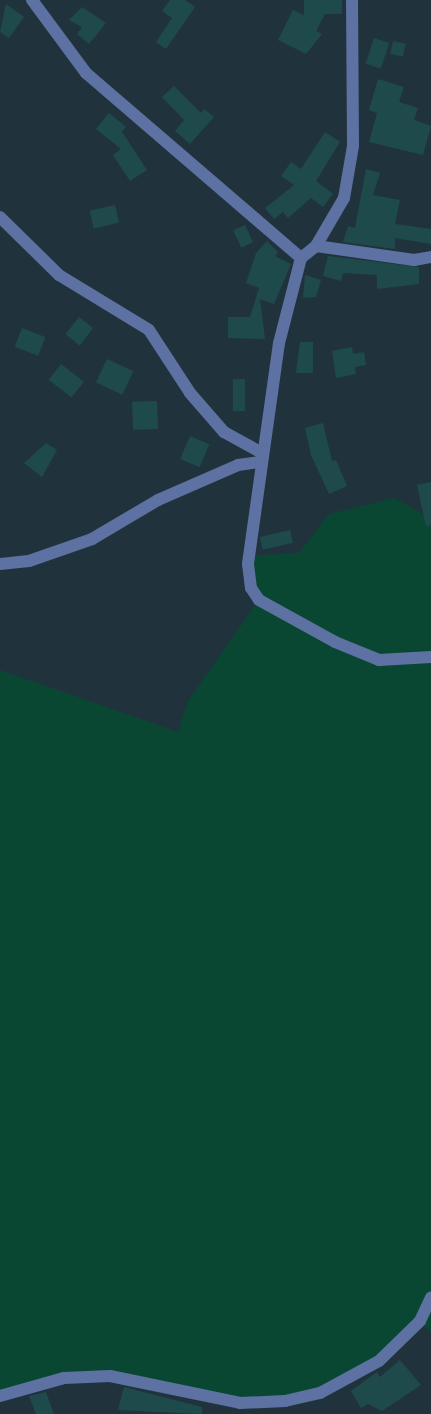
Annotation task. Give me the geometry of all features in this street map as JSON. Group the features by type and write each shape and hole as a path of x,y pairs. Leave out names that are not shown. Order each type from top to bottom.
{"street":[{"path":"32,0 86,73 301,258"},
{"path":"352,0 353,146 344,198 316,246 301,258 279,343 247,556 251,588 259,600 335,642 379,660 431,657"},
{"path":"0,217 59,274 149,330 190,393 224,432 261,457"},
{"path":"316,246 429,260"},
{"path":"0,564 29,561 92,539 158,500 261,457"},
{"path":"0,1396 64,1378 110,1376 240,1402 285,1401 320,1393 379,1361 420,1321 431,1298"}],"green space":[{"path":"394,498 431,518 431,1333 420,1321 379,1361 320,1393 240,1403 110,1376 0,1396 0,670 178,732 188,701 259,600 247,556 299,553 329,514"}],"building":[{"path":"170,0 185,0 195,7 166,49 156,42 172,18 162,11"},
{"path":"304,0 342,0 342,14 325,14 316,31 322,34 306,54 278,40 293,10 304,15"},
{"path":"6,4 24,17 9,38 0,32"},
{"path":"82,7 106,23 89,44 77,34 82,27 69,20"},
{"path":"374,38 389,43 381,69 366,64"},
{"path":"393,41 406,44 403,57 390,54"},
{"path":"378,79 404,87 399,102 418,108 414,120 431,126 423,155 369,142 377,113 369,110"},
{"path":"174,86 201,113 204,109 214,117 190,144 175,131 184,120 162,97"},
{"path":"109,113 126,127 122,132 147,170 130,181 113,155 121,149 96,129"},
{"path":"325,132 340,142 316,181 333,194 323,207 311,198 288,218 283,212 274,219 265,208 294,185 281,176 291,162 301,169"},
{"path":"366,169 380,173 373,195 400,200 395,224 431,229 431,244 395,238 395,249 343,242 348,226 355,228"},
{"path":"115,205 119,223 94,228 90,211"},
{"path":"245,225 253,242 241,248 233,230"},
{"path":"267,241 278,252 275,256 291,264 274,304 260,299 265,339 228,338 228,317 250,317 259,288 246,283 256,253"},
{"path":"328,256 419,267 419,284 377,289 377,275 343,273 341,281 323,276"},
{"path":"305,275 321,280 316,297 303,298"},
{"path":"79,317 93,328 80,345 65,334"},
{"path":"22,328 45,337 38,356 15,347"},
{"path":"300,342 313,342 313,373 296,373"},
{"path":"352,347 353,354 364,352 366,365 355,367 356,374 336,378 332,351"},
{"path":"107,359 133,371 122,395 96,383"},
{"path":"61,364 84,382 72,398 49,380"},
{"path":"233,379 245,379 245,411 233,411"},
{"path":"157,401 158,429 133,430 132,402"},
{"path":"323,423 332,461 336,460 347,486 329,494 311,455 305,428"},
{"path":"190,436 209,444 200,467 180,459"},
{"path":"46,443 57,450 42,477 24,463"},
{"path":"431,482 431,525 426,526 417,485"},
{"path":"290,530 293,543 263,550 260,537"},
{"path":"400,1360 421,1385 382,1411 368,1404 361,1408 351,1391 377,1372 380,1377"},
{"path":"124,1387 202,1407 202,1414 118,1410"},
{"path":"46,1392 54,1414 36,1414 29,1396"}]}
